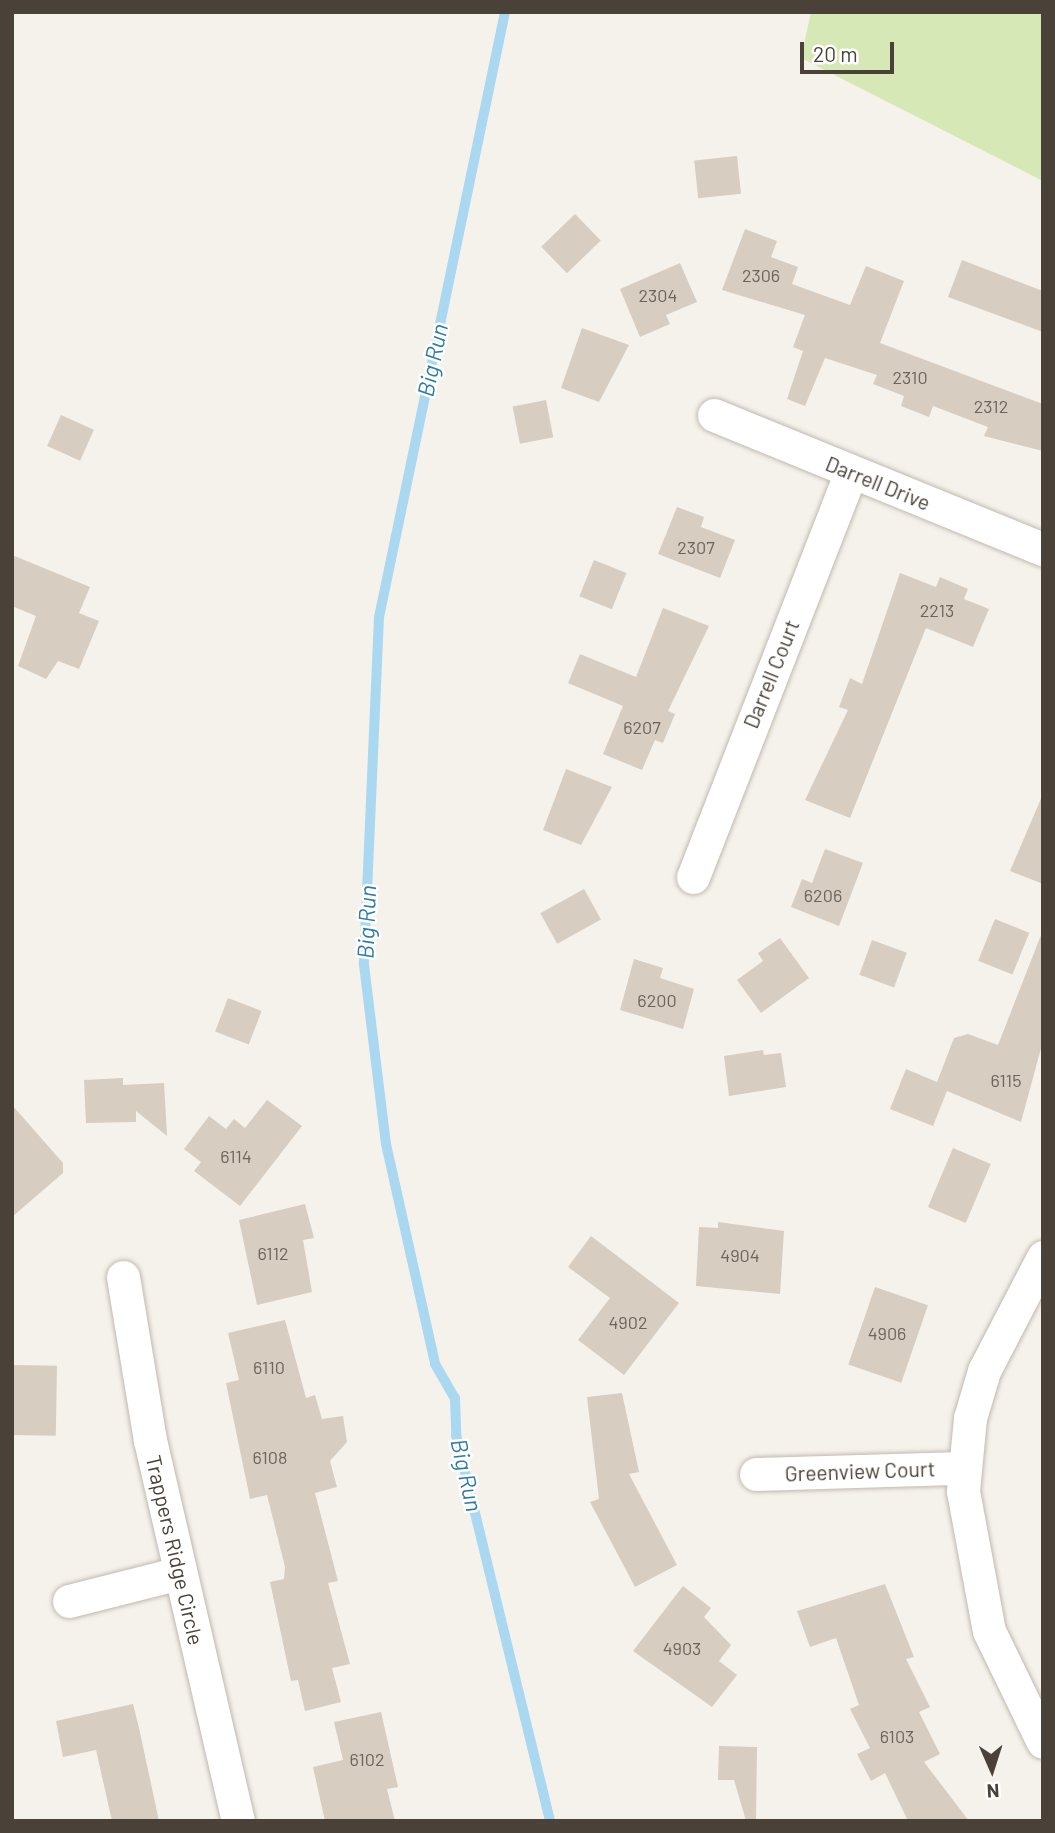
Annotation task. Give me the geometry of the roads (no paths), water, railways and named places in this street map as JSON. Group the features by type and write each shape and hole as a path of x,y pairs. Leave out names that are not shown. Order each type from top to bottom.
{"street":[{"name":"Darrell Drive","path":"714,415 1043,549"},
{"name":"Darrell Court","path":"693,877 851,472"},
{"path":"1043,1257 984,1371 963,1468 967,1540 989,1630 1043,1742"},
{"name":"Trappers Ridge Circle","path":"124,1277 180,1573 238,1821"},
{"name":"Greenview Court","path":"756,1474 963,1468"},
{"path":"69,1601 180,1573"}],"waterway":[{"name":"Big Run","path":"505,12 379,617 364,965 386,1144 435,1364 455,1398 456,1435 550,1821"}]}
